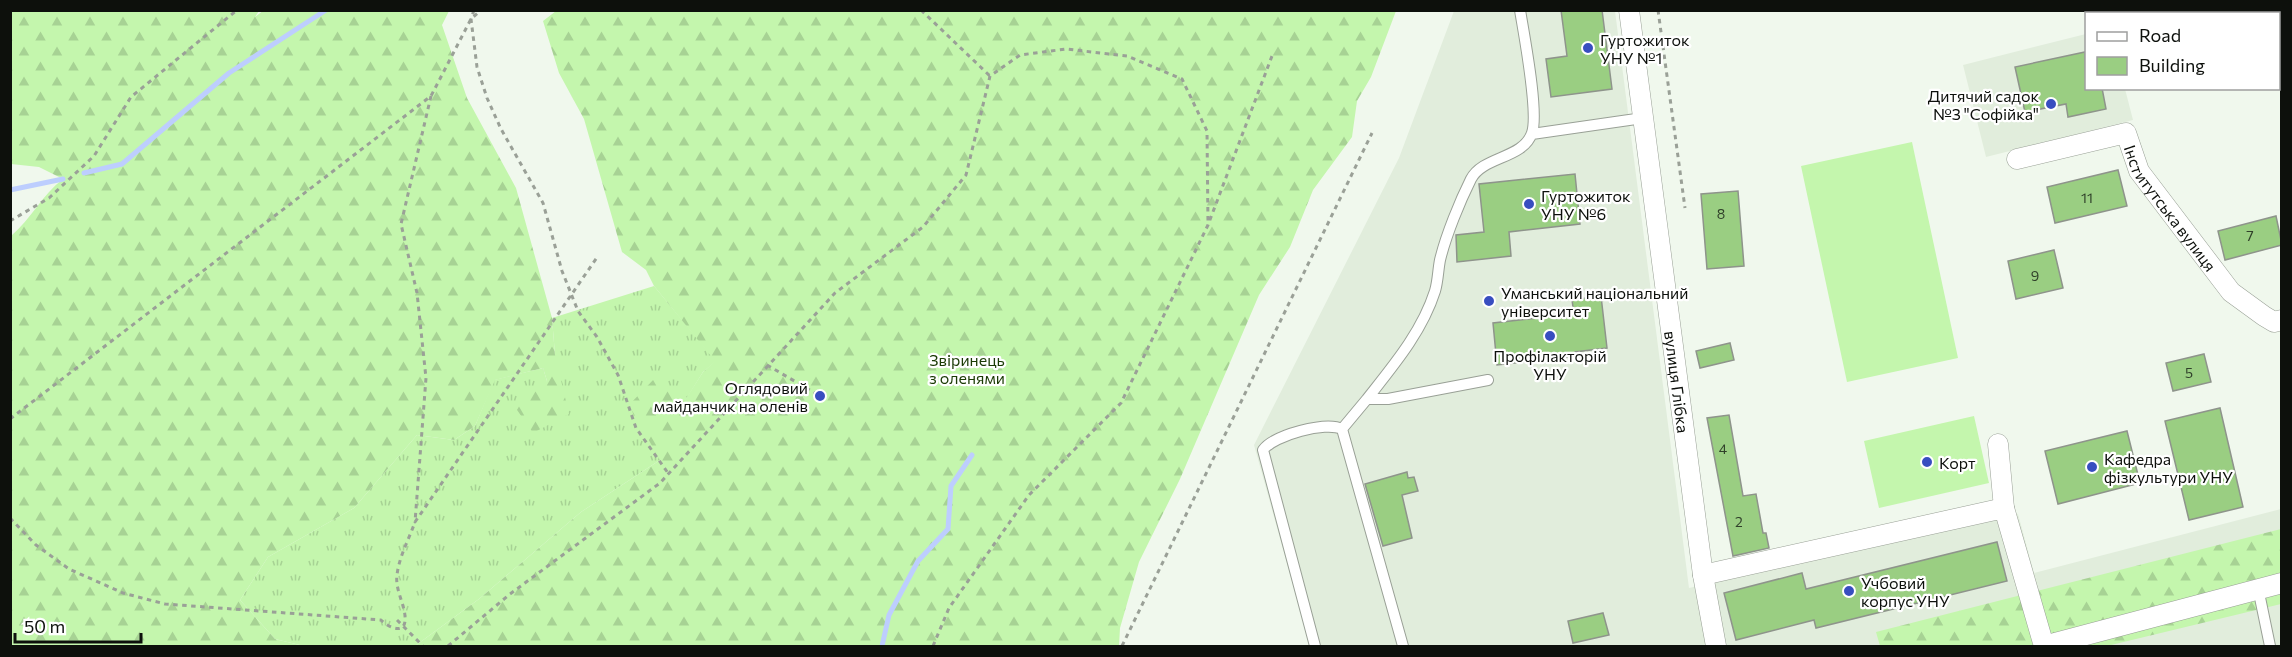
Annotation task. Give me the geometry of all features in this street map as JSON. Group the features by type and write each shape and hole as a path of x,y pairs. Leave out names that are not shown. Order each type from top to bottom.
{"street":[{"name":"вулиця Глібка","path":"1629,10 1703,575 1716,646"},
{"name":"Інститутська вулиця","path":"2017,159 2126,133 2139,171 2230,292 2264,316 2274,321 2282,320"},
{"path":"1998,444 2004,508 2044,646 2282,583"},
{"path":"1703,575 2004,508"}],"lane":[{"path":"1342,429 1408,345 1429,306 1436,290 1444,247 1472,177 1520,148 1532,134 1533,118 1527,53 1520,10"},
{"path":"1532,134 1643,118"},
{"path":"1367,399 1407,396 1488,380"},
{"path":"1315,646 1263,450 1268,444 1290,434 1335,425 1342,429 1403,646"},
{"path":"2258,588 2270,646"}],"path":[{"path":"10,221 49,198 94,156 132,97 237,10"},
{"path":"10,518 36,544 69,569 123,593 165,604 381,620 390,629 398,630 403,626 405,617 396,577 415,522 426,378 417,293 401,224 431,96 474,10"},
{"path":"471,18 481,10"},
{"path":"921,10 990,76"},
{"path":"1658,10 1685,208"},
{"path":"471,18 477,67 487,98 501,129 543,203 578,311 597,337 618,375 636,428 668,473"},
{"path":"448,646 510,594 660,483 835,293 923,227 966,175 990,76 1020,55 1066,49 1127,56 1182,79 1207,131 1208,225"},
{"path":"933,646 949,608 1029,495 1121,403 1208,225 1272,56"},
{"path":"10,419 431,96"},
{"path":"1122,646 1372,133"},
{"path":"415,522 598,256"},
{"path":"767,365 820,396"},
{"path":"397,620 423,646"}],"shaded area":[{"name":"Уманський національний університет","path":"1454,11 1615,11 1689,588 2018,514 2034,573 2281,509 2281,646 1310,646 1254,445 1399,158"},
{"name":"Дитячий садок №3 \"Софійка\"","path":"2085,34 2085,90 2125,90 2133,120 1986,157 1963,65"}],"green space":[{"path":"264,10 449,11 442,25 467,98 516,188 552,318 555,355 569,414 533,433 515,407 547,381 543,368 495,380 475,426 454,440 417,435 354,508 268,557 240,600 275,639 304,646 11,646 11,236 63,179 39,167 11,164 11,11 259,11 255,17"},
{"name":"Звіринець з оленями","path":"556,11 1396,11 1371,77 1357,101 1352,137 1313,190 1290,247 1259,295 1180,479 1139,562 1120,628 1119,646 415,646 479,599 581,512 660,460 629,405 655,378 685,400 703,372 715,361 654,286 646,270 622,252 584,119 559,73 543,21"},
{"path":"1912,142 1958,358 1847,382 1801,166"},
{"path":"654,286 716,361 703,372 685,401 660,460 581,512 479,599 415,646 304,646 275,639 240,600 268,557 354,508 417,435 454,440 475,426 494,380 543,368 547,381 533,433 555,355 552,318"},
{"name":"Корт","path":"1974,416 1989,483 1879,508 1864,441"},
{"path":"2281,529 2281,604 2107,646 1880,646 1876,632"}],"building":[{"name":"Гуртожиток УНУ №1","path":"1561,10 1602,10 1612,89 1551,97 1546,59 1567,56"},
{"path":"2085,52 2085,90 2102,90 2106,109 2068,117 2066,104 2025,112 2015,67"},
{"path":"2118,170 2127,206 2055,223 2047,187"},
{"name":"Гуртожиток УНУ №6","path":"1575,174 1580,224 1509,232 1511,256 1457,262 1456,235 1484,232 1479,184"},
{"path":"1738,191 1744,266 1707,269 1701,194"},
{"path":"2276,216 2282,245 2225,260 2218,231"},
{"path":"2054,250 2063,288 2016,299 2008,261"},
{"name":"Профілакторій УНУ","path":"1601,296 1607,348 1575,352 1576,356 1497,365 1493,323 1574,314 1572,300"},
{"path":"1730,343 1734,360 1700,368 1696,351"},
{"path":"2204,354 2211,382 2173,391 2166,363"},
{"path":"2220,408 2243,507 2189,520 2165,421"},
{"path":"1729,415 1743,496 1756,494 1763,533 1766,533 1769,548 1733,556 1707,418"},
{"name":"Кафедра фізкультури УНУ","path":"2127,431 2140,483 2058,504 2045,451"},
{"path":"1407,472 1408,478 1414,477 1418,491 1402,495 1412,538 1383,546 1365,484"},
{"name":"Учбовий корпус УНУ","path":"1997,542 2007,581 1816,628 1814,620 1736,640 1724,593 1802,573 1806,589"},
{"path":"1603,613 1609,635 1573,643 1568,621"}],"waterway":[{"path":"84,173 122,164 229,73 326,10"},
{"path":"10,190 63,179"},
{"path":"882,646 889,615 918,561 948,529 951,486 972,455"}],"place":[{"name":"Гуртожиток УНУ №1","path":"1588,48"},
{"name":"Дитячий садок №3 \"Софійка\"","path":"2051,104"},
{"name":"Гуртожиток УНУ №6","path":"1529,204"},
{"name":"Уманський національний університет","path":"1489,301"},
{"name":"Профілакторій УНУ","path":"1550,336"},
{"name":"Оглядовий майданчик на оленів","path":"820,396"},
{"name":"Корт","path":"1927,462"},
{"name":"Кафедра фізкультури УНУ","path":"2092,467"},
{"name":"Учбовий корпус УНУ","path":"1849,591"}]}
